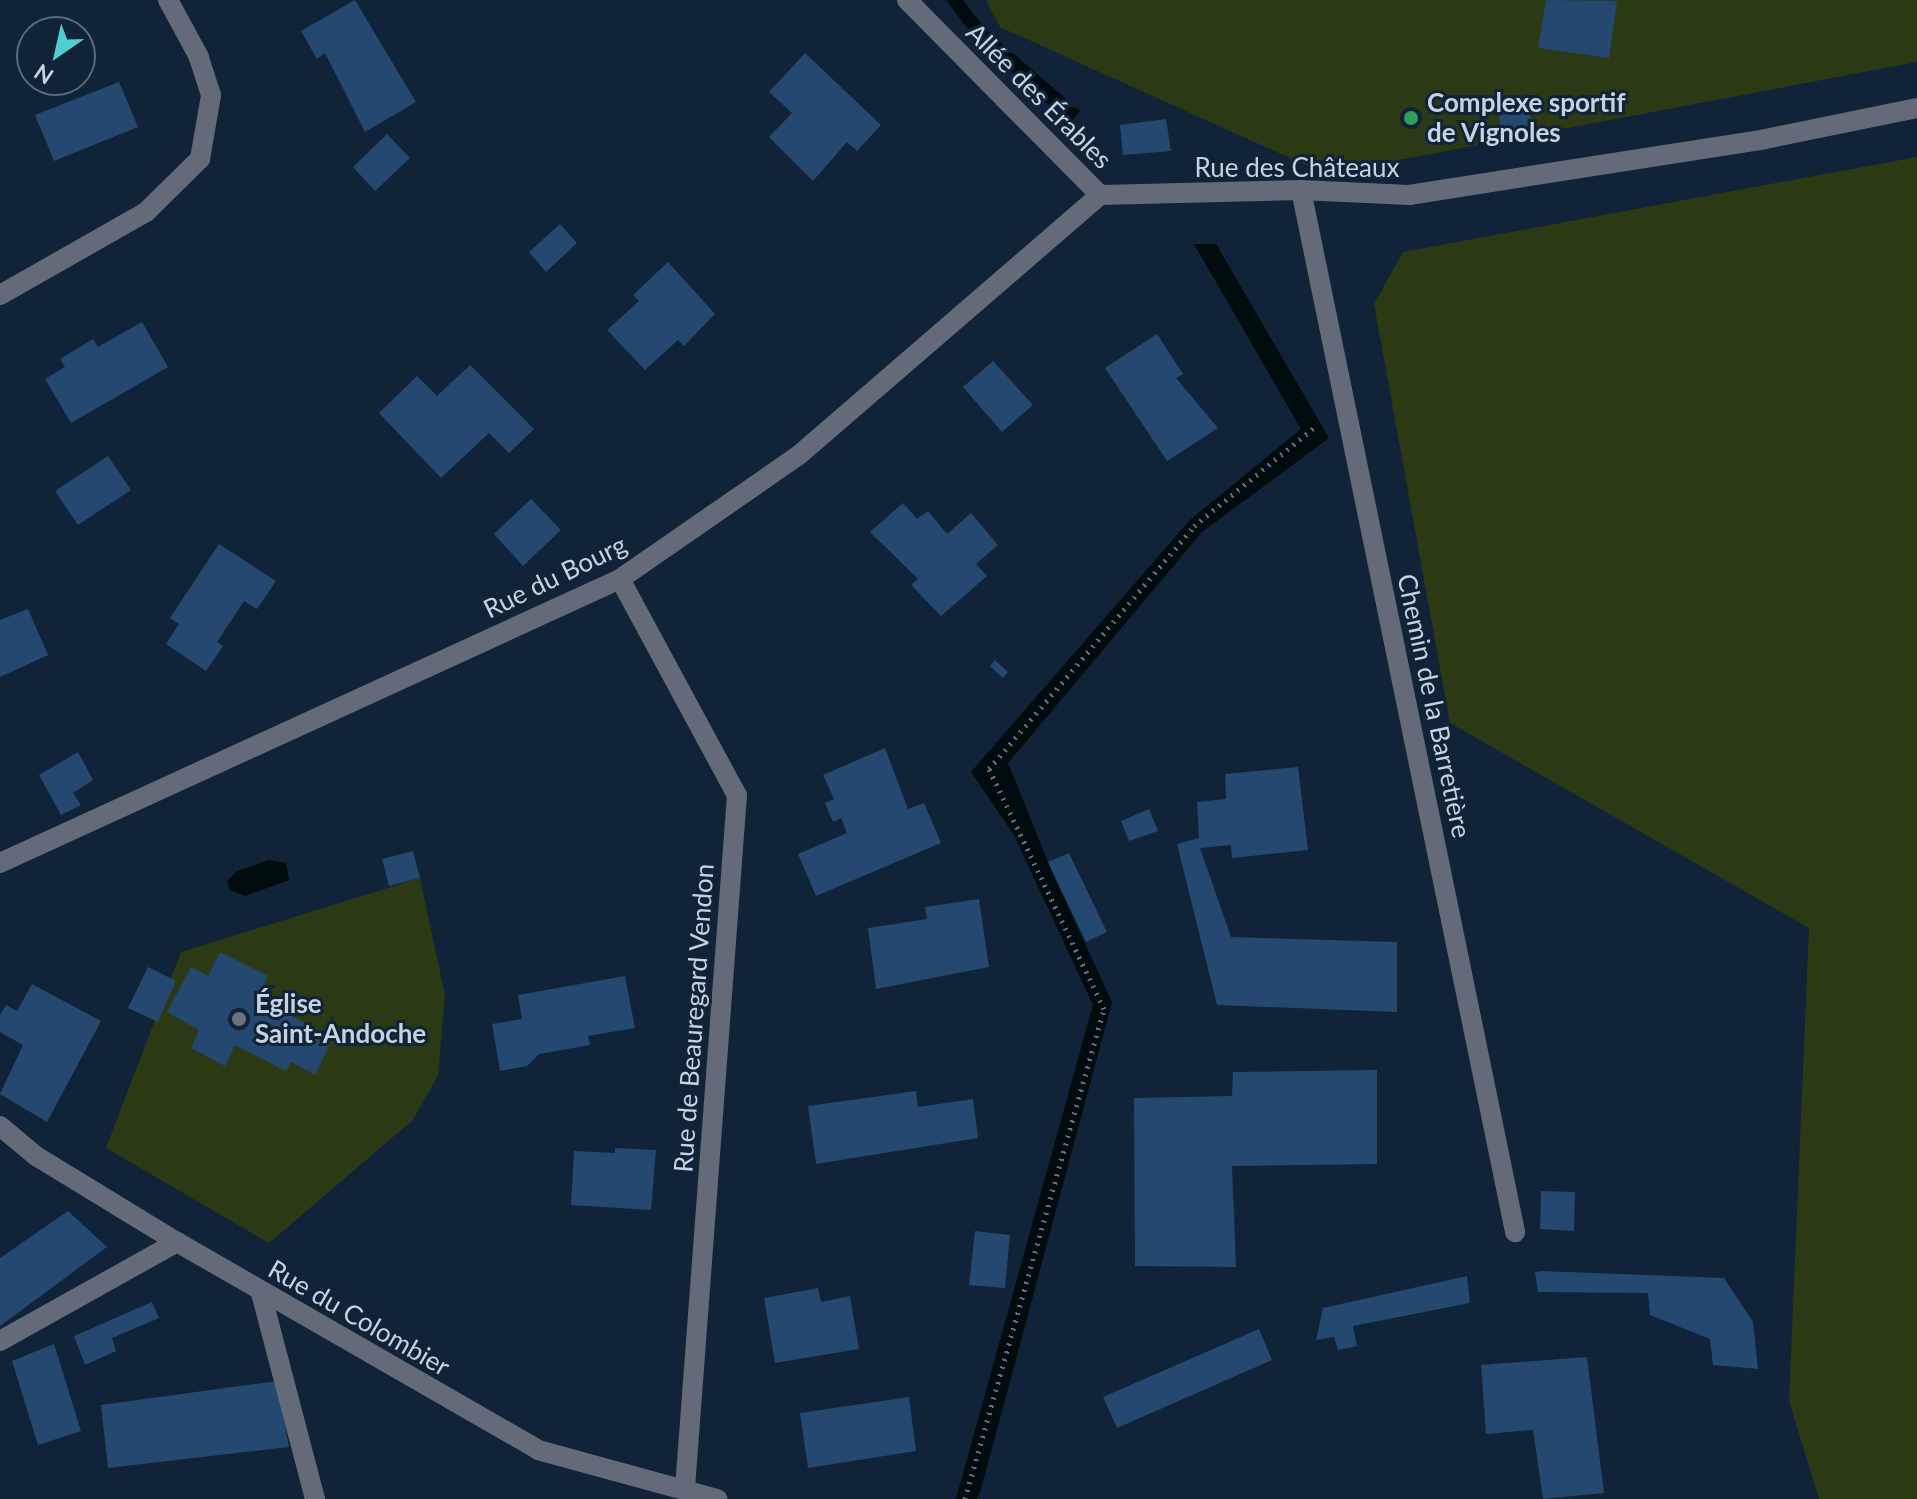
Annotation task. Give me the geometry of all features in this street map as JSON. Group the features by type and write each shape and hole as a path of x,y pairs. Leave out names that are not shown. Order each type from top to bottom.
{"street":[{"path":"0,295 146,212 177,187 200,159 211,95 199,57 168,0"},
{"name":"Allée des Érables","path":"907,0 1100,195"},
{"name":"Rue des Châteaux","path":"1100,195 1301,190 1409,195 1765,139 1917,108"},
{"name":"Chemin de la Barretière","path":"1301,190 1515,1232"},
{"name":"Rue du Bourg","path":"0,863 620,579 799,455 1100,195"},
{"name":"Rue de Beauregard Vendon","path":"620,579 737,795 685,1489"},
{"name":"Rue du Colombier","path":"0,1126 36,1156 261,1293 538,1450 717,1499"},
{"path":"0,1341 177,1242"},
{"path":"261,1293 315,1499"}],"path":[{"path":"965,1499 1104,1009 989,769 1194,526 1345,402"}],"green space":[{"name":"Complexe sportif de Vignoles","path":"986,0 1917,0 1917,62 1325,174 1000,27"},
{"path":"1917,157 1917,1499 1819,1499 1789,1401 1809,928 1450,723 1374,304 1403,252"},
{"path":"420,878 445,995 438,1076 412,1121 269,1243 106,1148 181,952"}],"shaded area":[{"path":"946,0 963,0 986,30 1080,111 1070,124 977,41"},
{"path":"1194,244 1216,244 1329,438 1202,532 1008,763 1054,877 1112,1002 981,1489 977,1499 956,1499 1093,1005 1014,835 971,772 1190,520 1301,429"},
{"path":"269,860 286,863 289,880 245,896 230,890 227,881 237,871"}],"building":[{"path":"355,0 416,102 365,132 325,53 317,59 301,31"},
{"path":"1546,0 1617,1 1609,58 1538,48"},
{"path":"805,53 881,125 857,151 847,142 813,181 769,137 792,113 769,92"},
{"path":"119,82 138,127 54,161 35,115 83,96 96,96 96,91"},
{"path":"1526,97 1532,125 1501,130 1497,102"},
{"path":"1166,119 1171,151 1123,155 1120,125"},
{"path":"387,134 410,158 375,191 353,167"},
{"path":"560,224 577,243 546,272 529,252"},
{"path":"668,262 715,314 684,346 678,340 645,370 607,330 639,301 633,295"},
{"path":"142,322 168,367 71,423 45,379 65,367 60,359 93,339 98,347"},
{"path":"1157,334 1183,374 1176,378 1218,428 1167,461 1105,368"},
{"path":"993,361 1033,405 1002,432 963,387"},
{"path":"470,365 534,429 509,453 489,433 441,478 379,413 417,376 437,396"},
{"path":"108,456 131,490 78,525 55,491"},
{"path":"531,499 561,530 523,566 494,534"},
{"path":"903,503 917,519 928,511 947,534 971,513 998,545 976,564 987,576 941,616 911,585 918,579 870,532"},
{"path":"219,544 276,581 257,609 244,601 217,642 223,646 206,671 166,644 179,624 170,618"},
{"path":"28,609 48,655 0,677 0,620"},
{"path":"995,660 1008,672 1003,678 990,666"},
{"path":"885,748 908,809 924,803 941,843 816,896 798,854 847,833 841,818 833,822 825,803 834,799 823,775"},
{"path":"78,752 93,780 73,793 81,805 61,815 39,775"},
{"path":"1298,767 1308,850 1232,858 1231,845 1200,848 1231,937 1397,942 1397,1012 1217,1005 1177,844 1199,838 1197,802 1226,799 1225,774"},
{"path":"1149,809 1158,831 1129,841 1121,821"},
{"path":"413,851 420,878 389,886 382,859"},
{"path":"1069,853 1107,932 1086,942 1048,862"},
{"path":"979,899 989,967 876,989 868,928 927,919 925,907"},
{"name":"Église Saint-Andoche","path":"220,952 268,976 257,998 311,1026 308,1034 329,1046 315,1075 291,1062 286,1071 235,1045 225,1066 191,1048 199,1030 167,1012 191,967 208,976"},
{"path":"148,967 176,981 158,1022 128,1008"},
{"path":"625,976 635,1028 588,1036 590,1045 539,1054 527,1066 500,1071 492,1024 522,1019 518,995"},
{"path":"32,984 101,1021 47,1122 0,1094 23,1045 0,1032 0,1015 6,1005 17,1011"},
{"path":"1377,1070 1377,1164 1232,1166 1236,1267 1135,1266 1134,1098 1232,1096 1233,1072"},
{"path":"916,1091 918,1107 973,1099 978,1138 816,1164 808,1106"},
{"path":"615,1148 656,1150 651,1210 571,1205 574,1151 615,1153"},
{"path":"1541,1191 1575,1192 1574,1231 1540,1229"},
{"path":"68,1211 107,1247 0,1326 0,1258"},
{"path":"975,1231 1010,1235 1005,1288 969,1285"},
{"path":"1535,1272 1724,1278 1753,1322 1758,1369 1713,1365 1710,1339 1650,1315 1648,1293 1538,1292"},
{"path":"1467,1276 1470,1303 1353,1326 1357,1346 1338,1350 1334,1337 1316,1340 1323,1308"},
{"path":"818,1288 821,1302 850,1296 859,1349 775,1363 764,1298"},
{"path":"152,1302 159,1318 112,1338 116,1351 85,1365 74,1336"},
{"path":"1259,1329 1272,1360 1117,1428 1103,1397"},
{"path":"54,1344 81,1431 38,1445 12,1361"},
{"path":"1587,1357 1604,1493 1543,1499 1533,1430 1486,1434 1481,1365"},
{"path":"277,1381 289,1447 108,1468 101,1405"},
{"path":"909,1397 916,1451 808,1468 800,1413"}],"place":[{"name":"Complexe sportif de Vignoles","path":"1411,118"},
{"name":"Église Saint-Andoche","path":"239,1019"}]}
